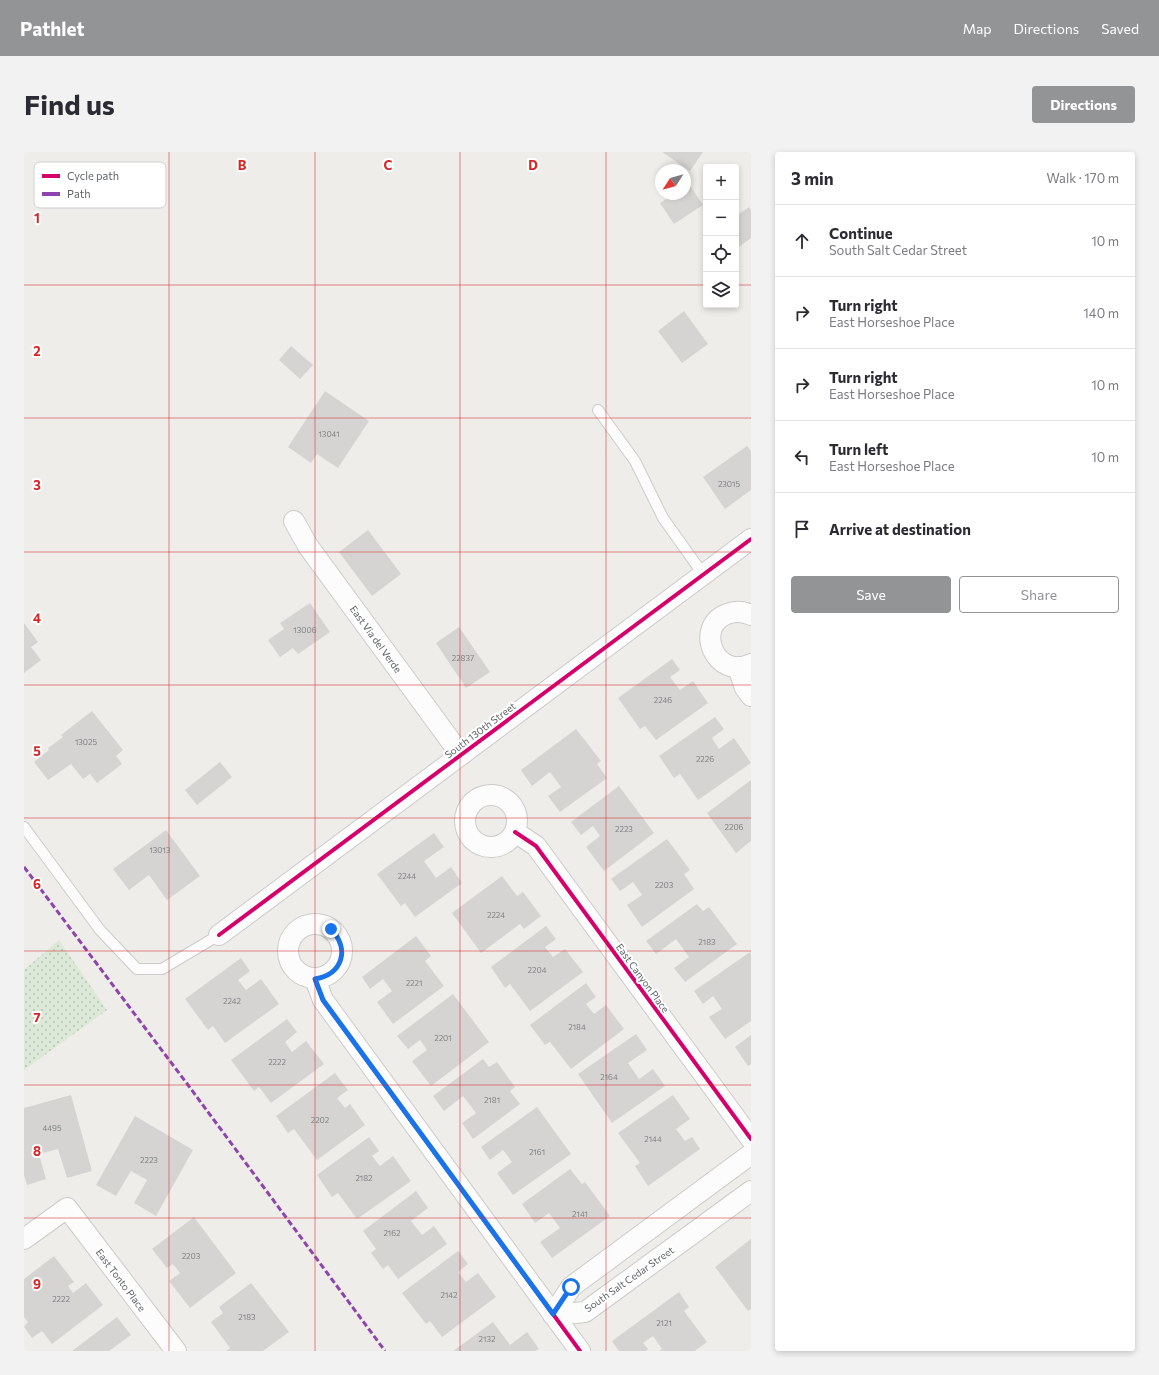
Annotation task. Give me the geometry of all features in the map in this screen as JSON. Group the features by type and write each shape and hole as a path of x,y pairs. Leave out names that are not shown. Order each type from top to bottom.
{"street":[{"name":"East Via del Verde","path":"294,521 308,546 461,755"},
{"name":"South 130th Street","path":"219,935 751,539"},
{"path":"751,615 741,612 732,612 724,615 717,621 712,629 710,638 711,647 721,662 729,666 744,665 745,688 751,696"},
{"name":"East Canyon Place","path":"515,832 536,846 751,1140"},
{"path":"315,979 323,1000 580,1351"},
{"path":"553,1314 571,1287 751,1154"},
{"name":"South Salt Cedar Street","path":"553,1314 585,1312 751,1190"},
{"name":"East Tonto Place","path":"24,1239 67,1208 176,1351"}],"lane":[{"path":"598,410 635,461 663,518 703,574"},
{"path":"24,827 100,930 137,969 162,969 219,935"}],"green space":[{"path":"59,940 107,1010 24,1070 24,970"}],"building":[{"path":"662,152 703,152 691,170 691,164 680,164"},
{"path":"691,187 703,205 674,224 660,203 665,200 691,200"},
{"path":"749,207 751,210 751,238 739,247 739,236 739,214"},
{"path":"684,311 708,344 682,363 658,331"},
{"path":"291,346 313,365 300,379 279,360"},
{"path":"325,391 369,421 338,468 317,454 311,463 288,447"},
{"path":"747,446 751,451 751,490 725,509 703,477"},
{"path":"368,530 401,574 372,596 339,552"},
{"path":"310,603 330,632 298,654 293,648 280,657 268,640 284,629 280,623"},
{"path":"24,623 38,642 31,647 41,660 24,673"},
{"path":"459,627 490,672 466,688 436,643"},
{"path":"672,659 680,670 670,677 680,690 693,681 708,703 656,740 645,726 640,729 618,698"},
{"path":"92,711 123,750 116,756 122,764 97,783 90,774 83,779 71,764 48,780 34,762 49,750 48,748 63,737 61,735"},
{"path":"715,717 724,729 712,738 719,749 734,738 751,763 698,800 680,774 674,778 659,756"},
{"path":"576,729 601,761 597,764 607,778 560,812 548,796 561,787 550,772 532,786 521,770"},
{"path":"220,762 232,777 197,805 185,790"},
{"path":"751,780 751,841 736,853 707,813"},
{"path":"619,786 654,833 604,871 586,847 600,836 593,826 581,835 571,822"},
{"path":"166,830 200,876 167,900 149,875 129,890 113,869"},
{"path":"434,833 444,847 424,861 436,878 451,867 462,883 415,917 405,903 401,906 377,874"},
{"path":"667,839 690,870 684,874 694,889 642,927 627,905 642,895 633,882 620,891 611,879"},
{"path":"502,876 517,896 523,892 541,916 524,929 520,924 481,953 452,913"},
{"path":"697,904 703,911 709,907 737,944 685,982 674,968 689,957 676,939 656,954 646,941"},
{"path":"546,926 556,939 545,947 553,957 565,949 583,972 530,1011 510,984 505,988 491,967"},
{"path":"416,936 431,956 425,961 444,986 393,1024 377,1002 392,991 383,979 370,989 362,977"},
{"path":"750,952 751,1021 725,1039 709,1017 722,1009 713,996 703,1004 694,991"},
{"path":"241,958 250,971 238,980 246,990 261,979 279,1004 225,1043 213,1026 208,1030 185,999"},
{"path":"586,983 596,997 586,1004 594,1014 606,1005 624,1029 571,1069 550,1042 545,1045 530,1025"},
{"path":"453,994 489,1042 431,1086 412,1061 427,1050 420,1040 408,1049 397,1036"},
{"path":"287,1019 297,1032 285,1042 292,1052 306,1041 324,1064 271,1103 259,1087 254,1091 231,1060"},
{"path":"636,1034 647,1050 628,1063 639,1079 653,1069 665,1086 612,1123 578,1074"},
{"path":"751,1035 751,1064 748,1066 735,1047"},
{"path":"483,1059 489,1067 497,1062 515,1087 510,1091 520,1104 473,1139 462,1123 476,1113 463,1096 444,1111 433,1096"},
{"path":"335,1073 348,1090 337,1098 345,1108 350,1104 365,1125 317,1160 294,1129 288,1133 276,1116"},
{"path":"71,1095 92,1171 67,1178 58,1149 39,1154 46,1179 27,1185 24,1175 24,1108"},
{"path":"673,1095 690,1119 676,1129 685,1141 692,1137 700,1149 648,1186 635,1166 640,1163 618,1133"},
{"path":"537,1107 571,1154 513,1195 497,1173 512,1162 503,1150 490,1160 481,1147"},
{"path":"135,1116 193,1150 156,1216 134,1203 147,1180 131,1171 116,1196 96,1185"},
{"path":"369,1137 379,1151 372,1156 380,1166 393,1156 411,1181 357,1219 338,1193 332,1197 317,1175"},
{"path":"570,1169 582,1184 585,1182 610,1216 552,1258 540,1242 560,1228 549,1213 535,1223 522,1204"},
{"path":"416,1191 428,1208 411,1221 422,1235 434,1226 447,1244 398,1279 388,1265 383,1269 371,1253 376,1249 363,1231"},
{"path":"194,1217 236,1273 190,1308 169,1281 180,1273 173,1264 167,1268 152,1249"},
{"path":"751,1239 751,1309 748,1311 715,1267"},
{"path":"458,1251 468,1264 458,1272 466,1282 478,1273 496,1297 442,1337 430,1321 426,1324 402,1293"},
{"path":"54,1256 74,1282 68,1286 73,1293 86,1283 103,1305 52,1344 42,1331 32,1338 24,1327 28,1322 24,1317 24,1279"},
{"path":"251,1283 289,1332 263,1351 226,1351 230,1348 211,1322 223,1313 219,1307"},
{"path":"679,1292 689,1307 684,1311 707,1342 695,1351 659,1351 662,1349 653,1336 643,1343 648,1349 646,1351 619,1351 612,1341"},
{"path":"117,1317 131,1335 109,1351 72,1351"},
{"path":"493,1322 510,1345 527,1332 539,1349 535,1351 453,1351"}],"marked path":[{"path":"24,867 385,1351"}],"cycle path":[{"path":"219,935 751,539"},
{"path":"515,832 536,846 751,1139"},
{"path":"315,979 323,1000 580,1351"}],"route":[{"path":"331,929 337,935 341,943 341,960 331,973 324,977 315,979 323,1000 553,1314 571,1287"}]}
